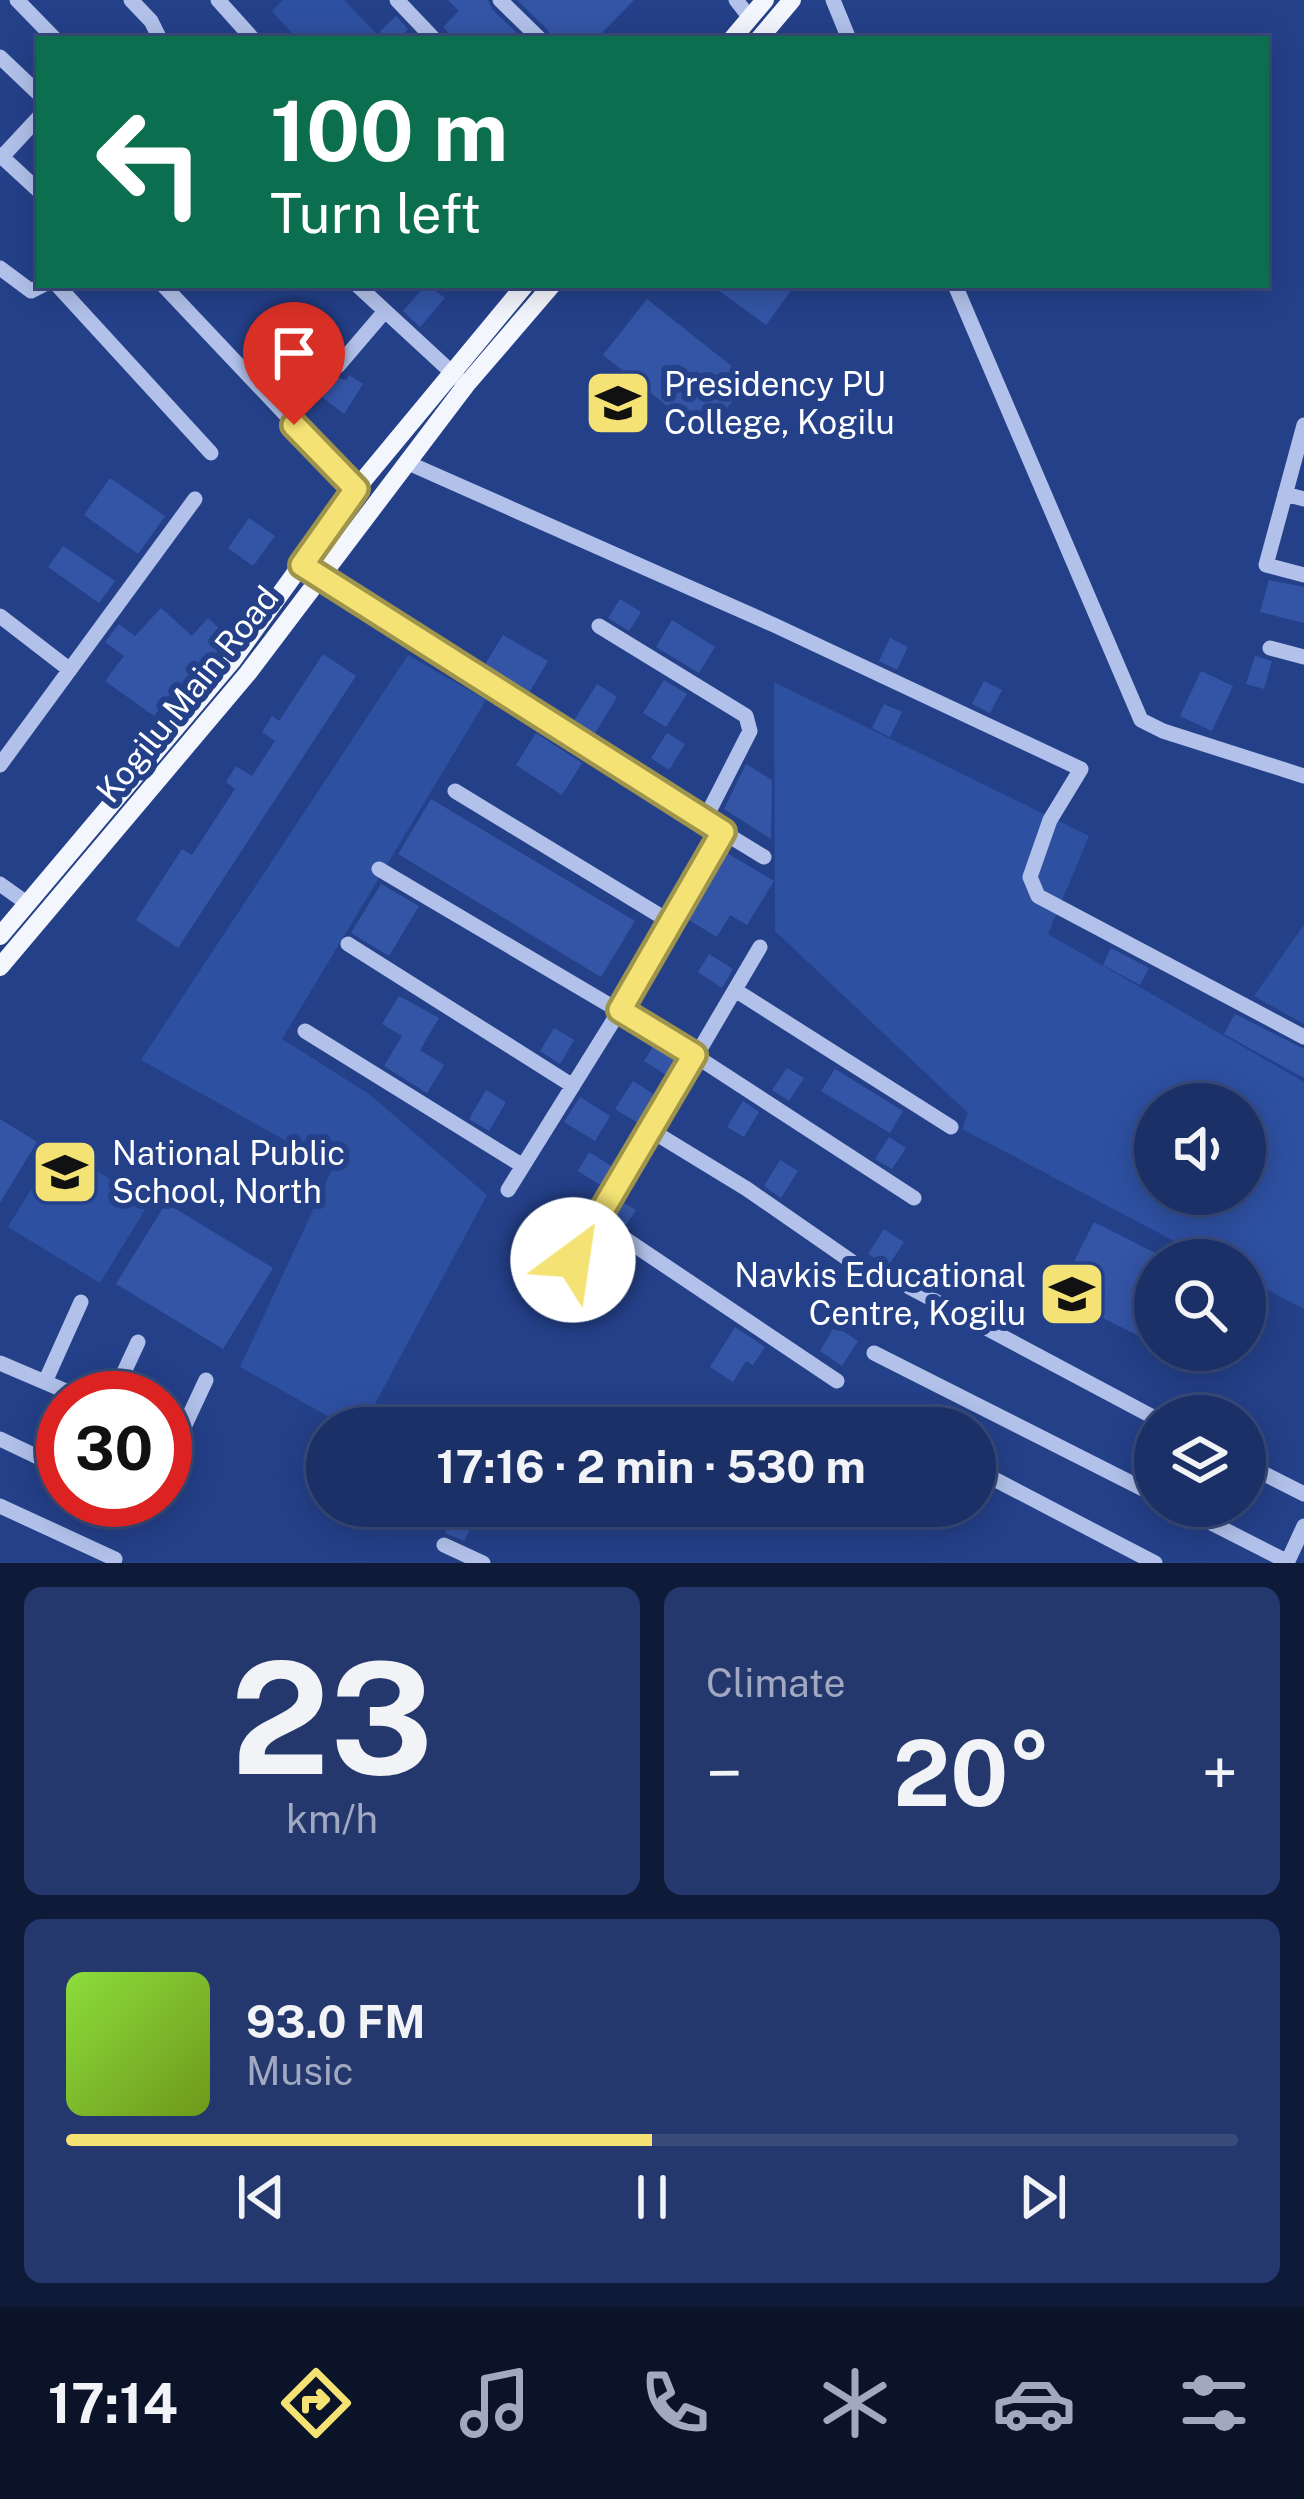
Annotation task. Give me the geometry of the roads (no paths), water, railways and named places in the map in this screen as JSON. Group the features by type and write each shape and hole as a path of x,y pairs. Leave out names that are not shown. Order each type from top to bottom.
{"main road":[{"path":"735,36 765,0"},
{"path":"762,36 792,0"},
{"name":"Kogilu Main Road","path":"0,937 406,462 458,378 523,288"},
{"name":"Kogilu Main Road","path":"0,968 248,673 356,489 548,288"}],"street":[{"path":"17,0 53,36"},
{"path":"131,0 158,36"},
{"path":"218,0 250,36"},
{"path":"397,0 431,36"},
{"path":"500,0 537,36"},
{"path":"736,0 750,18"},
{"path":"833,0 849,36"},
{"path":"0,57 36,91"},
{"path":"36,120 1,156 36,188"},
{"path":"0,268 24,290 37,288"},
{"path":"60,288 211,453"},
{"path":"166,288 356,489"},
{"path":"360,288 458,378"},
{"path":"956,288 1141,720 1304,776"},
{"path":"338,366 385,311"},
{"path":"1304,424 1266,565 1304,575"},
{"path":"406,462 753,615 1081,769 1049,820 1030,877 1038,896 1304,1037"},
{"path":"1285,494 1304,499"},
{"path":"0,765 195,499"},
{"path":"310,571 764,856"},
{"path":"0,616 70,670"},
{"path":"598,626 746,716 750,723 704,820"},
{"path":"1270,648 1304,657"},
{"path":"455,791 672,923"},
{"path":"508,1190 723,832"},
{"path":"379,868 694,1055 914,1198"},
{"path":"0,884 28,904"},
{"path":"347,944 573,1086"},
{"path":"573,1260 760,947"},
{"path":"734,990 951,1127"},
{"path":"305,1030 523,1166"},
{"path":"652,1131 747,1189 884,1284"},
{"path":"597,1220 837,1381"},
{"path":"909,1287 1134,1407"},
{"path":"50,1371 81,1302"},
{"path":"125,1371 138,1342"},
{"path":"874,1354 1134,1484"},
{"path":"0,1363 36,1378"},
{"path":"192,1409 206,1379"},
{"path":"0,1439 36,1456"},
{"path":"1266,1475 1304,1494"},
{"path":"996,1480 1155,1563"},
{"path":"0,1506 115,1559"},
{"path":"1219,1527 1288,1562 1304,1526"},
{"path":"444,1545 483,1563"}],"place":[{"name":"Presidency PU College, Kogilu","path":"618,403"},
{"name":"National Public School, North","path":"65,1172"},
{"name":"Navkis Educational Centre, Kogilu","path":"1072,1294"}]}
